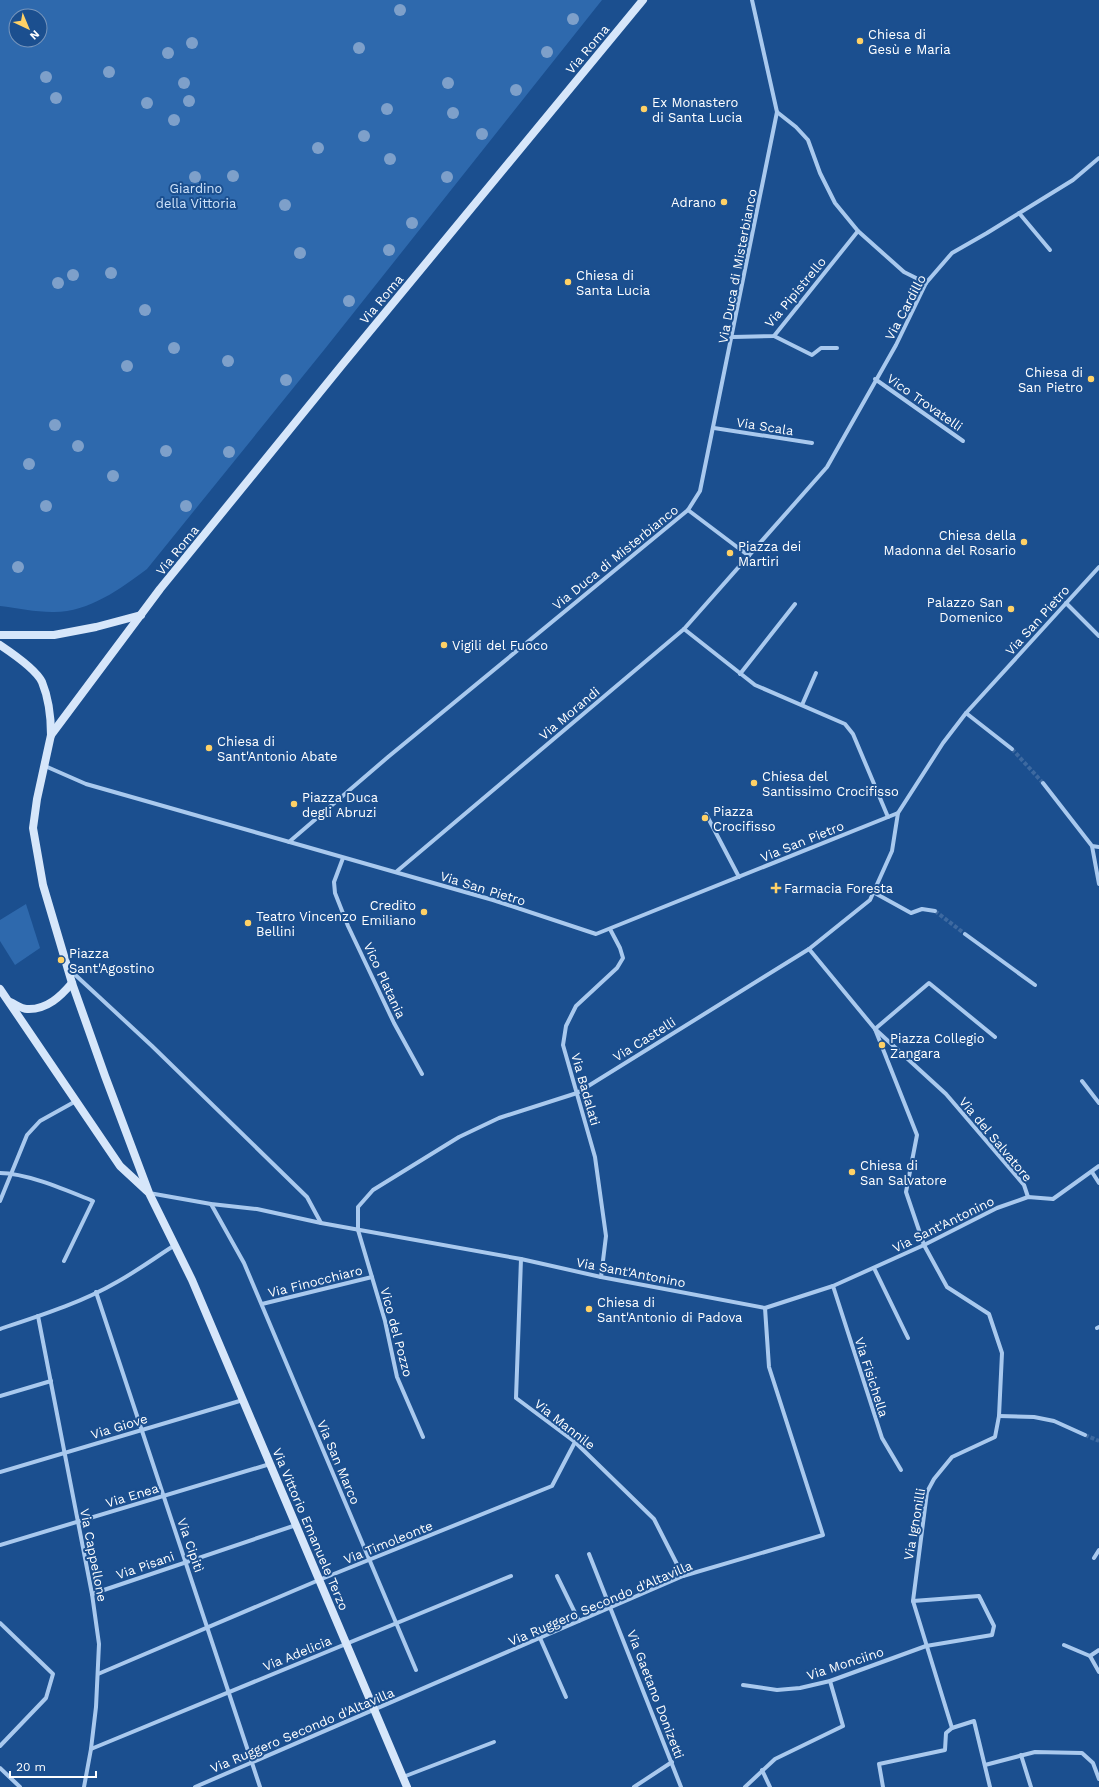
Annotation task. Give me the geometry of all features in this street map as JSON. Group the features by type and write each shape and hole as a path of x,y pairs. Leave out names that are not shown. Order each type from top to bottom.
{"street":[{"name":"Via Roma","path":"51,735 141,615 342,365 643,0"},
{"path":"752,0 777,112 796,127 808,140 820,173 834,202 858,230 904,272 926,283"},
{"name":"Via Duca di Misterbianco","path":"289,842 388,756 688,510 700,491 733,337 777,112"},
{"name":"Via Cardillo","path":"749,556 827,467 896,345 926,283 952,253 1073,180 1099,158"},
{"path":"1019,213 1050,250"},
{"name":"Via Pipistrello","path":"733,337 774,336 858,230"},
{"path":"774,336 812,355 821,348 837,348"},
{"name":"Vico Trovatelli","path":"876,379 963,441"},
{"name":"Via Scala","path":"714,428 812,444"},
{"path":"688,510 749,556"},
{"name":"Via Morandi","path":"396,872 684,629 749,556"},
{"name":"Via San Pietro","path":"45,766 86,784 493,900 596,934 898,813 943,743 966,713 1099,567"},
{"path":"1066,603 1099,636"},
{"path":"740,674 795,604"},
{"path":"0,635 54,635 96,627 141,615"},
{"path":"684,629 755,685 846,724 853,734 888,817"},
{"path":"0,645 21,659 41,681 50,714 51,735 37,799 33,828 43,885 72,983 149,1193"},
{"path":"802,706 816,673"},
{"path":"966,713 1012,749"},
{"path":"1043,782 1092,846 1099,884"},
{"name":"Via Castelli","path":"358,1230 358,1207 373,1190 459,1136 499,1118 577,1093 809,949 870,900 892,851 898,813"},
{"path":"706,814 739,877"},
{"path":"1092,846 1099,847"},
{"name":"Vico Platania","path":"343,858 334,882 335,893 348,926 394,1023 422,1074"},
{"path":"873,892 911,913 922,909 935,911"},
{"name":"Via Badalati","path":"600,1277 606,1236 596,1157 564,1045 566,1026 576,1006 617,968 623,958 620,948 610,929"},
{"path":"965,934 1035,986"},
{"path":"809,949 875,1029 929,983 995,1037"},
{"path":"69,969 152,1046 307,1197 321,1223"},
{"path":"9,1002 27,1009 44,1007 60,997 72,983"},
{"path":"0,989 120,1166 149,1193"},
{"name":"Via del Salvatore","path":"875,1029 946,1094 1024,1185 1028,1197"},
{"name":"Via Ignonilli","path":"875,1029 916,1135 906,1192 924,1245 947,1287 989,1314 1002,1353 999,1416 995,1437 952,1456 934,1479 927,1492 913,1601 952,1728"},
{"path":"1082,1081 1099,1102"},
{"path":"0,1201 27,1135 40,1121 76,1100"},
{"name":"Via Sant'Antonino","path":"149,1193 211,1204 257,1209 321,1223 521,1259 600,1277 766,1308 833,1286 924,1245 997,1208 1028,1197 1053,1199 1099,1166"},
{"path":"1092,1172 1099,1183"},
{"path":"0,1173 12,1173 65,1190 93,1201 64,1261"},
{"name":"Via Vittorio Emanuele Terzo","path":"149,1193 192,1280 244,1399 407,1787"},
{"name":"Via San Marco","path":"211,1204 244,1263 416,1670"},
{"name":"Vico del Pozzo","path":"358,1230 372,1277 397,1377 423,1437"},
{"path":"0,1329 38,1316 117,1282 175,1245"},
{"name":"Via Mannile","path":"521,1259 516,1398 575,1442 654,1518 683,1576"},
{"path":"874,1268 908,1338"},
{"name":"Via Finocchiaro","path":"262,1304 372,1277"},
{"name":"Via Fisichella","path":"833,1286 882,1438 901,1470"},
{"name":"Via Cipitì","path":"96,1292 260,1787"},
{"name":"Via Ruggero Secondo d'Altavilla","path":"195,1787 683,1576 823,1535 770,1367 766,1308"},
{"name":"Via Cappellone","path":"38,1316 92,1594 99,1644 98,1674 91,1749 84,1787"},
{"path":"0,1396 51,1381"},
{"name":"Via Giove","path":"0,1472 244,1399"},
{"path":"999,1416 1034,1417 1054,1421 1086,1435"},
{"name":"Via Timoleonte","path":"98,1674 320,1580 552,1486 575,1442"},
{"name":"Via Enea","path":"0,1545 271,1464"},
{"name":"Via Pisani","path":"92,1594 296,1525"},
{"path":"1094,1558 1099,1550"},
{"name":"Via Gaetano Donizetti","path":"589,1554 612,1608 681,1787"},
{"name":"Via Adelicia","path":"91,1749 511,1576"},
{"path":"557,1576 579,1621"},
{"name":"Via Monciino","path":"743,1685 777,1690 800,1688 830,1681 926,1646 992,1635 994,1626 979,1596 913,1601"},
{"path":"0,1623 53,1674 46,1698 0,1746"},
{"path":"540,1638 566,1697"},
{"path":"1064,1645 1090,1656 1099,1672"},
{"path":"1090,1656 1099,1650"},
{"path":"745,1787 775,1759 844,1726 830,1681"},
{"path":"883,1787 879,1764 945,1750 946,1733 952,1728 974,1721 990,1787"},
{"path":"403,1777 494,1742"},
{"path":"984,1765 1035,1752 1082,1753 1093,1763 1099,1779"},
{"path":"1021,1755 1031,1787"},
{"path":"634,1787 672,1762"},
{"path":"0,1768 20,1787"},
{"path":"762,1770 770,1787"}],"green space":[{"name":"Giardino della Vittoria","path":"0,0 602,0 324,350 147,569 115,592 78,609 52,612 0,606"},
{"path":"26,904 40,948 15,965 0,941 0,920"}],"tunnel":[{"path":"1012,749 1043,783"},
{"path":"935,911 965,934"},
{"path":"1085,1435 1099,1441"}],"place":[{"name":"Chiesa di Gesù e Maria","path":"860,41"},
{"name":"Ex Monastero di Santa Lucia","path":"644,109"},
{"name":"Adrano","path":"724,202"},
{"name":"Chiesa di Santa Lucia","path":"568,282"},
{"name":"Chiesa di San Pietro","path":"1091,379"},
{"name":"Chiesa della Madonna del Rosario","path":"1024,542"},
{"name":"Piazza dei Martiri","path":"730,553"},
{"name":"Palazzo San Domenico","path":"1011,609"},
{"name":"Vigili del Fuoco","path":"444,645"},
{"name":"Chiesa di Sant'Antonio Abate","path":"209,748"},
{"name":"Chiesa del Santissimo Crocifisso","path":"754,783"},
{"name":"Piazza Duca degli Abruzi","path":"294,804"},
{"name":"Piazza Crocifisso","path":"705,818"},
{"name":"Farmacia Foresta","path":"776,888"},
{"name":"Credito Emiliano","path":"424,912"},
{"name":"Teatro Vincenzo Bellini","path":"248,923"},
{"name":"Piazza Sant'Agostino","path":"61,960"},
{"name":"Piazza Collegio Zangara","path":"882,1045"},
{"name":"Chiesa di San Salvatore","path":"852,1172"},
{"name":"Chiesa di Sant'Antonio di Padova","path":"589,1309"}]}
